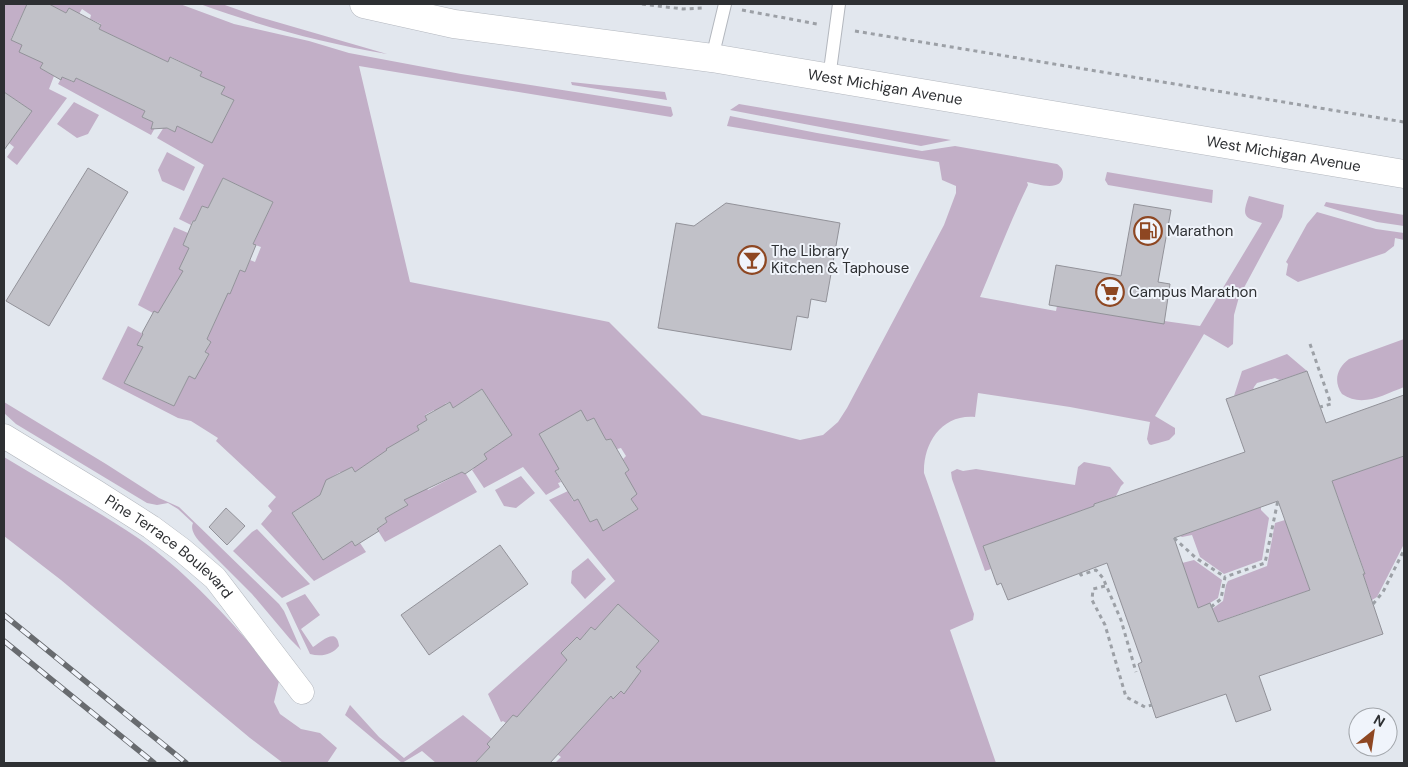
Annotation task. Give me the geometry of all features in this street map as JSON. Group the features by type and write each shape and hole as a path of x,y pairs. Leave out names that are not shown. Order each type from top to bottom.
{"street":[{"name":"West Michigan Avenue","path":"364,4 454,24 712,58 1404,174"},
{"name":"Pine Terrace Boulevard","path":"4,436 151,527 215,578 302,692"}],"lane":[{"path":"829,78 839,4"},
{"path":"712,58 724,5"}],"path":[{"path":"642,4 683,9 724,5 836,28 1404,122"},
{"path":"1310,344 1331,404 1320,407"},
{"path":"1225,577 1265,563 1278,500"},
{"path":"1174,538 1196,558 1225,577"},
{"path":"1373,604 1383,592 1404,550"},
{"path":"1080,573 1081,575 1096,570 1103,578 1121,620 1136,672"},
{"path":"1211,607 1221,599 1225,577"},
{"path":"1105,586 1093,588 1092,600 1105,625 1126,696 1145,707 1152,705"}],"shaded area":[{"path":"4,4 27,4 11,39 22,45 43,63 40,68 54,76 49,89 67,98 17,165 7,157 14,147 9,143 32,111 4,92"},
{"path":"49,4 180,4 234,24 309,41 349,53 461,74 671,107 673,115 671,117 359,66 410,282 609,322 702,415 800,440 823,435 838,422 847,408 944,225 956,193 956,186 942,180 939,162 727,126 730,116 922,151 955,146 1057,164 1063,172 1062,180 1059,184 1049,186 1027,182 1028,185 980,297 1056,311 1057,306 1200,326 1262,223 1246,215 1245,208 1249,196 1284,205 1282,217 1239,297 1234,315 1233,344 1228,348 1204,334 1155,416 1175,428 1175,434 1169,440 1149,444 1147,439 1150,422 978,393 975,417 963,417 953,420 944,425 931,441 927,451 924,473 974,614 973,620 950,630 996,763 555,763 561,757 557,754 611,696 613,699 621,691 624,693 636,674 638,675 641,671 636,667 659,641 618,604 595,630 591,627 580,640 577,637 561,653 567,660 517,717 513,715 506,723 501,722 488,694 615,581 549,500 568,491 573,501 578,499 590,522 597,519 604,530 638,509 631,499 625,473 629,470 623,459 626,456 621,448 617,449 611,439 606,440 594,418 587,421 581,411 559,469 555,471 561,482 558,483 560,487 546,495 523,467 484,488 472,470 474,469 472,466 487,459 484,454 512,435 482,389 453,408 449,402 445,404 446,407 436,413 434,410 425,415 427,420 417,426 419,430 387,449 391,456 376,458 355,472 352,467 340,472 330,478 320,495 292,513 322,559 352,541 355,546 360,543 366,552 314,581 261,524 272,511 268,506 276,497 216,441 218,438 191,421 178,418 102,379 128,326 143,334 138,345 143,347 124,383 174,406 189,376 200,362 204,363 209,354 205,352 211,342 207,339 218,315 212,312 222,291 230,294 240,270 245,272 250,260 255,262 261,247 253,244 273,202 223,178 208,208 202,206 191,225 179,219 204,165 157,138 164,127 175,132 177,126 200,137 203,132 215,137 234,100 221,94 224,87 200,76 202,72 171,57 168,62 99,29 101,24 90,19 91,15 82,9 79,14 69,8 66,13"},
{"path":"200,4 222,4 256,16 387,54 339,45 292,33"},
{"path":"62,77 73,82 76,78 145,111 142,117 153,122 152,124 156,126 151,135 58,84"},
{"path":"571,82 665,92 667,100 572,85"},
{"path":"74,102 99,115 88,134 77,138 57,124"},
{"path":"739,104 951,140 921,146 730,110"},
{"path":"167,152 195,167 184,191 162,181 158,170"},
{"path":"1107,172 1213,190 1212,203 1108,185 1105,180"},
{"path":"1326,202 1404,215 1404,226 1377,222 1324,206"},
{"path":"1317,212 1376,229 1404,233 1404,240 1395,238 1394,246 1385,253 1298,282 1286,275 1288,264 1286,262 1307,224"},
{"path":"174,227 188,233 183,245 189,248 185,272 158,313 153,313 138,305"},
{"path":"1404,339 1404,387 1373,399 1365,400 1357,400 1342,394 1337,380 1338,375 1342,366 1349,359"},
{"path":"1287,354 1307,371 1280,380 1275,378 1257,383 1253,390 1234,396 1242,371"},
{"path":"4,402 159,498 179,507 279,604 301,650 252,594 199,541 193,530 193,523 178,509 168,503 157,505 147,503 16,424 4,413"},
{"path":"1404,456 1404,544 1377,597 1372,600 1363,574 1365,573 1332,481"},
{"path":"4,457 122,527 158,553 195,586 280,677 274,702 280,714 301,729 320,733 337,748 327,763 283,763 250,738 61,580 4,536"},
{"path":"1084,462 1110,467 1124,483 1116,496 1094,504 1094,506 983,546 991,569 985,571 951,472 957,469 963,471 976,469 1075,485 1078,467"},
{"path":"462,472 466,474 477,492 385,542 377,529 387,522 385,518 408,505 403,498 424,484 428,490"},
{"path":"521,476 535,493 516,508 504,506 495,490"},
{"path":"1261,507 1261,510 1269,518 1262,560 1224,574 1200,557 1192,535 1180,536"},
{"path":"1285,520 1310,590 1217,622 1212,609 1223,601 1228,581 1267,566 1275,523"},
{"path":"257,529 310,584 282,598 233,551"},
{"path":"588,558 606,579 585,599 571,583 572,571"},
{"path":"1194,560 1222,580 1218,598 1198,608 1182,563"},
{"path":"305,594 320,615 301,629 313,647 328,637 335,637 338,640 339,646 330,653 322,655 310,654 286,603"},
{"path":"350,705 379,737 404,758 463,715 492,739 487,744 490,747 475,763 436,763 422,751 402,763 345,715"}],"building":[{"path":"27,4 49,4 66,13 69,8 101,25 99,29 168,62 170,57 202,72 200,76 225,87 221,94 234,100 212,143 177,126 175,132 167,128 151,129 153,122 142,117 145,111 76,78 74,82 62,77 61,80 40,68 43,63 19,52 22,45 11,40"},
{"path":"4,92 32,111 4,150"},
{"path":"88,168 128,192 49,326 6,301"},
{"path":"223,178 273,202 253,244 256,245 245,272 240,270 207,339 211,342 205,352 209,354 195,379 189,376 174,406 124,383 143,347 137,345 142,333 154,311 158,313 183,271 179,269 189,248 183,245 193,221 195,221 202,206 208,208"},
{"name":"The Library Kitchen & Taphouse","path":"726,203 840,223 826,302 811,299 808,318 797,316 791,350 658,328 676,223 694,226"},
{"path":"1134,204 1171,210 1158,282 1170,284 1164,324 1049,305 1056,265 1121,276"},
{"path":"1307,371 1326,423 1404,395 1404,456 1332,481 1365,574 1363,574 1383,634 1259,676 1271,710 1236,722 1226,694 1156,718 1138,664 1142,662 1107,563 1008,600 1001,583 997,585 983,546 1094,506 1094,504 1245,452 1226,399","holes":["1278,501 1310,590 1218,622 1210,603 1198,608 1174,538"]},
{"path":"482,389 512,435 484,454 487,459 465,474 462,472 404,500 408,505 385,518 387,522 377,529 379,531 355,546 352,541 323,560 292,513 320,495 326,480 352,467 355,472 386,449 419,430 417,426 427,420 425,416 450,402 453,408"},
{"path":"581,410 587,421 594,418 606,440 611,439 629,470 625,473 637,494 631,499 638,509 603,531 597,519 590,522 578,499 574,501 555,471 559,469 539,434"},
{"path":"226,508 245,526 227,545 209,527"},
{"path":"500,545 528,584 429,655 401,615"},
{"path":"618,604 659,641 636,667 641,671 624,694 621,691 613,699 611,696 550,763 475,763 490,747 487,744 513,715 517,717 567,660 561,653 577,637 580,640 591,627 595,630"}],"railway":[{"path":"4,615 186,763"},
{"path":"4,641 154,763"}],"place":[{"name":"Marathon","path":"1148,231"},
{"name":"The Library Kitchen & Taphouse","path":"752,260"},
{"name":"Campus Marathon","path":"1110,292"}]}
